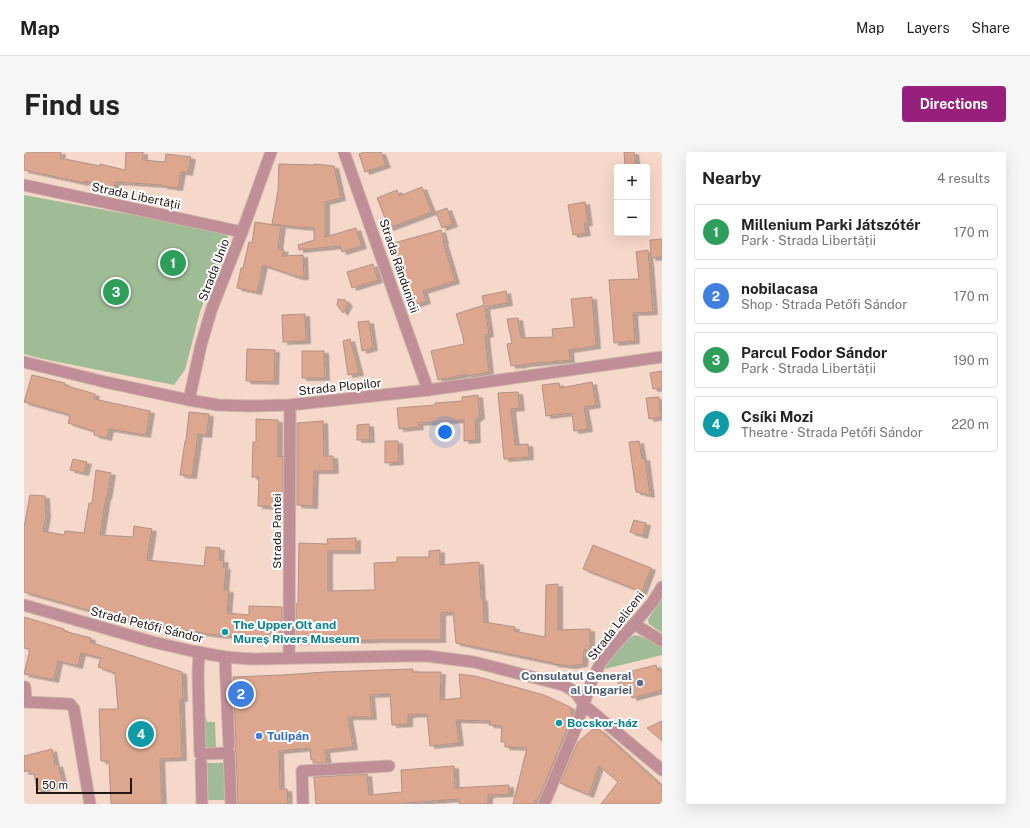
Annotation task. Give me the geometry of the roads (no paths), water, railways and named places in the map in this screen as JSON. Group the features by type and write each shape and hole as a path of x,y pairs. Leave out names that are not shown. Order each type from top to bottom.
{"street":[{"name":"Strada Unio","path":"189,400 201,344 212,308 271,152"},
{"name":"Strada Rândunicii","path":"344,152 428,390"},
{"name":"Strada Libertății","path":"24,185 242,232"},
{"name":"Strada Plopilor","path":"24,362 105,382 189,400 218,405 249,406 290,405 428,390 662,357"},
{"name":"Strada Pantei","path":"290,405 290,657"},
{"name":"Strada Leliceni","path":"544,804 575,730 591,683 601,662 652,603 662,587"},
{"name":"Strada Petőfi Sándor","path":"24,605 153,642 225,657 251,659 290,657 427,656 474,662 563,685 578,694 584,705 662,770"},
{"path":"634,624 662,641"},
{"path":"199,652 198,674 200,754 229,753 231,804"},
{"path":"225,657 229,745"},
{"path":"25,687 26,702 70,704 74,710 90,804"},
{"path":"201,762 202,804"},
{"path":"302,804 302,771 389,766"}],"place":[{"name":"Millenium Parki Játszótér","path":"173,263"},
{"name":"Parcul Fodor Sándor","path":"116,292"},
{"name":"The Upper Olt and Mureș Rivers Museum","path":"225,632"},
{"name":"Consulatul General al Ungariei","path":"640,683"},
{"name":"nobilacasa","path":"241,694"},
{"name":"Bocskor-ház","path":"559,723"},
{"name":"Csíki Mozi","path":"141,734"},
{"name":"Tulipán","path":"259,736"}]}
